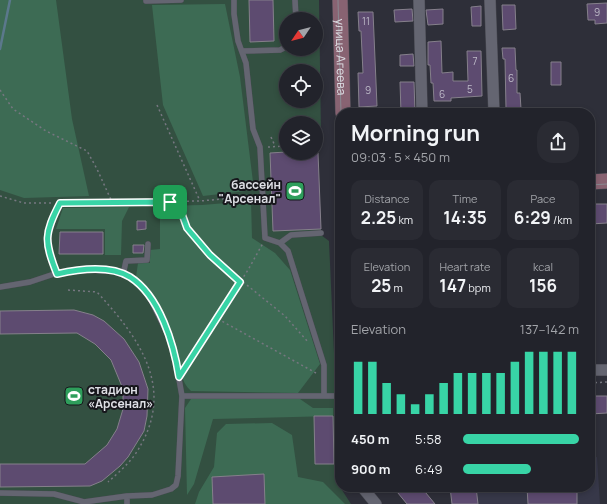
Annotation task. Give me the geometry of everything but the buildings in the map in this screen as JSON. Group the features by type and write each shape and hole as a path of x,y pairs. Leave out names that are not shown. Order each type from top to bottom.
{"street":[{"name":"улица Агеева","path":"340,0 343,108"},
{"path":"419,0 422,108"},
{"path":"490,0 494,108"},
{"path":"595,182 607,181"},
{"path":"595,370 607,370"},
{"path":"366,492 376,504"}],"lane":[{"path":"146,1 181,0"},
{"path":"234,0 234,14 238,41 246,63 254,130 260,147 265,238 280,243 288,251 295,269 324,365 324,396"},
{"path":"295,0 296,12"},
{"path":"242,50 279,50"},
{"path":"57,274 48,249 47,235 60,203"},
{"path":"280,243 291,235 321,233"},
{"path":"123,275 126,261 146,260 148,244"},
{"path":"0,287 30,282 57,274 88,270 112,271 130,277 147,292 173,345 182,396 176,485 171,489 152,495 127,496 92,504"},
{"path":"182,396 335,396"},
{"path":"0,493 54,494 84,502 109,501"},
{"path":"127,496 127,504"}],"path":[{"path":"0,90 14,109 46,130 87,151 112,202"},
{"path":"157,105 200,201"},
{"path":"271,137 275,146"},
{"path":"260,147 279,146"},
{"path":"0,196 24,203 60,203 200,201 262,196"},
{"path":"170,202 182,214 187,228 210,255 240,282 285,316 310,344"},
{"path":"179,377 240,282 262,246 265,238"},
{"path":"68,290 97,292 136,342 152,373 155,396 146,434 133,457 108,482"},
{"path":"217,319 318,374"},
{"path":"595,383 607,382"}],"shaded area":[{"path":"595,457 597,457 600,504 451,504 450,492 595,492"}],"green space":[{"path":"0,0 319,0 319,12 279,12 279,56 320,56 320,64 279,64 279,108 321,108 321,116 279,116 279,160 318,160 321,235 329,241 335,375 335,492 343,492 351,504 0,504"},
{"path":"0,0 56,0 72,119 89,196 24,198 0,190"},
{"path":"225,4 240,77 254,190 203,196 163,105 152,5"},
{"path":"251,201 252,238 275,253 290,270 320,364 298,393 191,391 183,379 175,344 163,312 158,302 144,284 136,277 138,263 150,263 150,250 160,249 160,206 202,205"},
{"path":"129,207 122,221 121,255 105,255 105,229 56,229 63,208"},
{"path":"191,399 300,399 313,408 333,408 333,416 213,419 194,484 187,495 185,408"},
{"path":"272,423 292,435 298,477 323,482 345,504 195,504 199,492 214,467 217,433 226,424"}],"waterway":[{"path":"0,49 10,0"}],"tram line":[{"path":"338,0 341,108"},
{"path":"595,185 607,184"}],"place":[{"name":"бассейн \"Арсенал\"","path":"295,191"},
{"name":"стадион «Арсенал»","path":"74,396"}],"route":[{"path":"170,202 182,214 187,228 210,255 240,282 179,377 173,345 147,292 130,277 112,271 88,270 57,274 48,249 47,235 53,216 60,203 170,202"}]}
